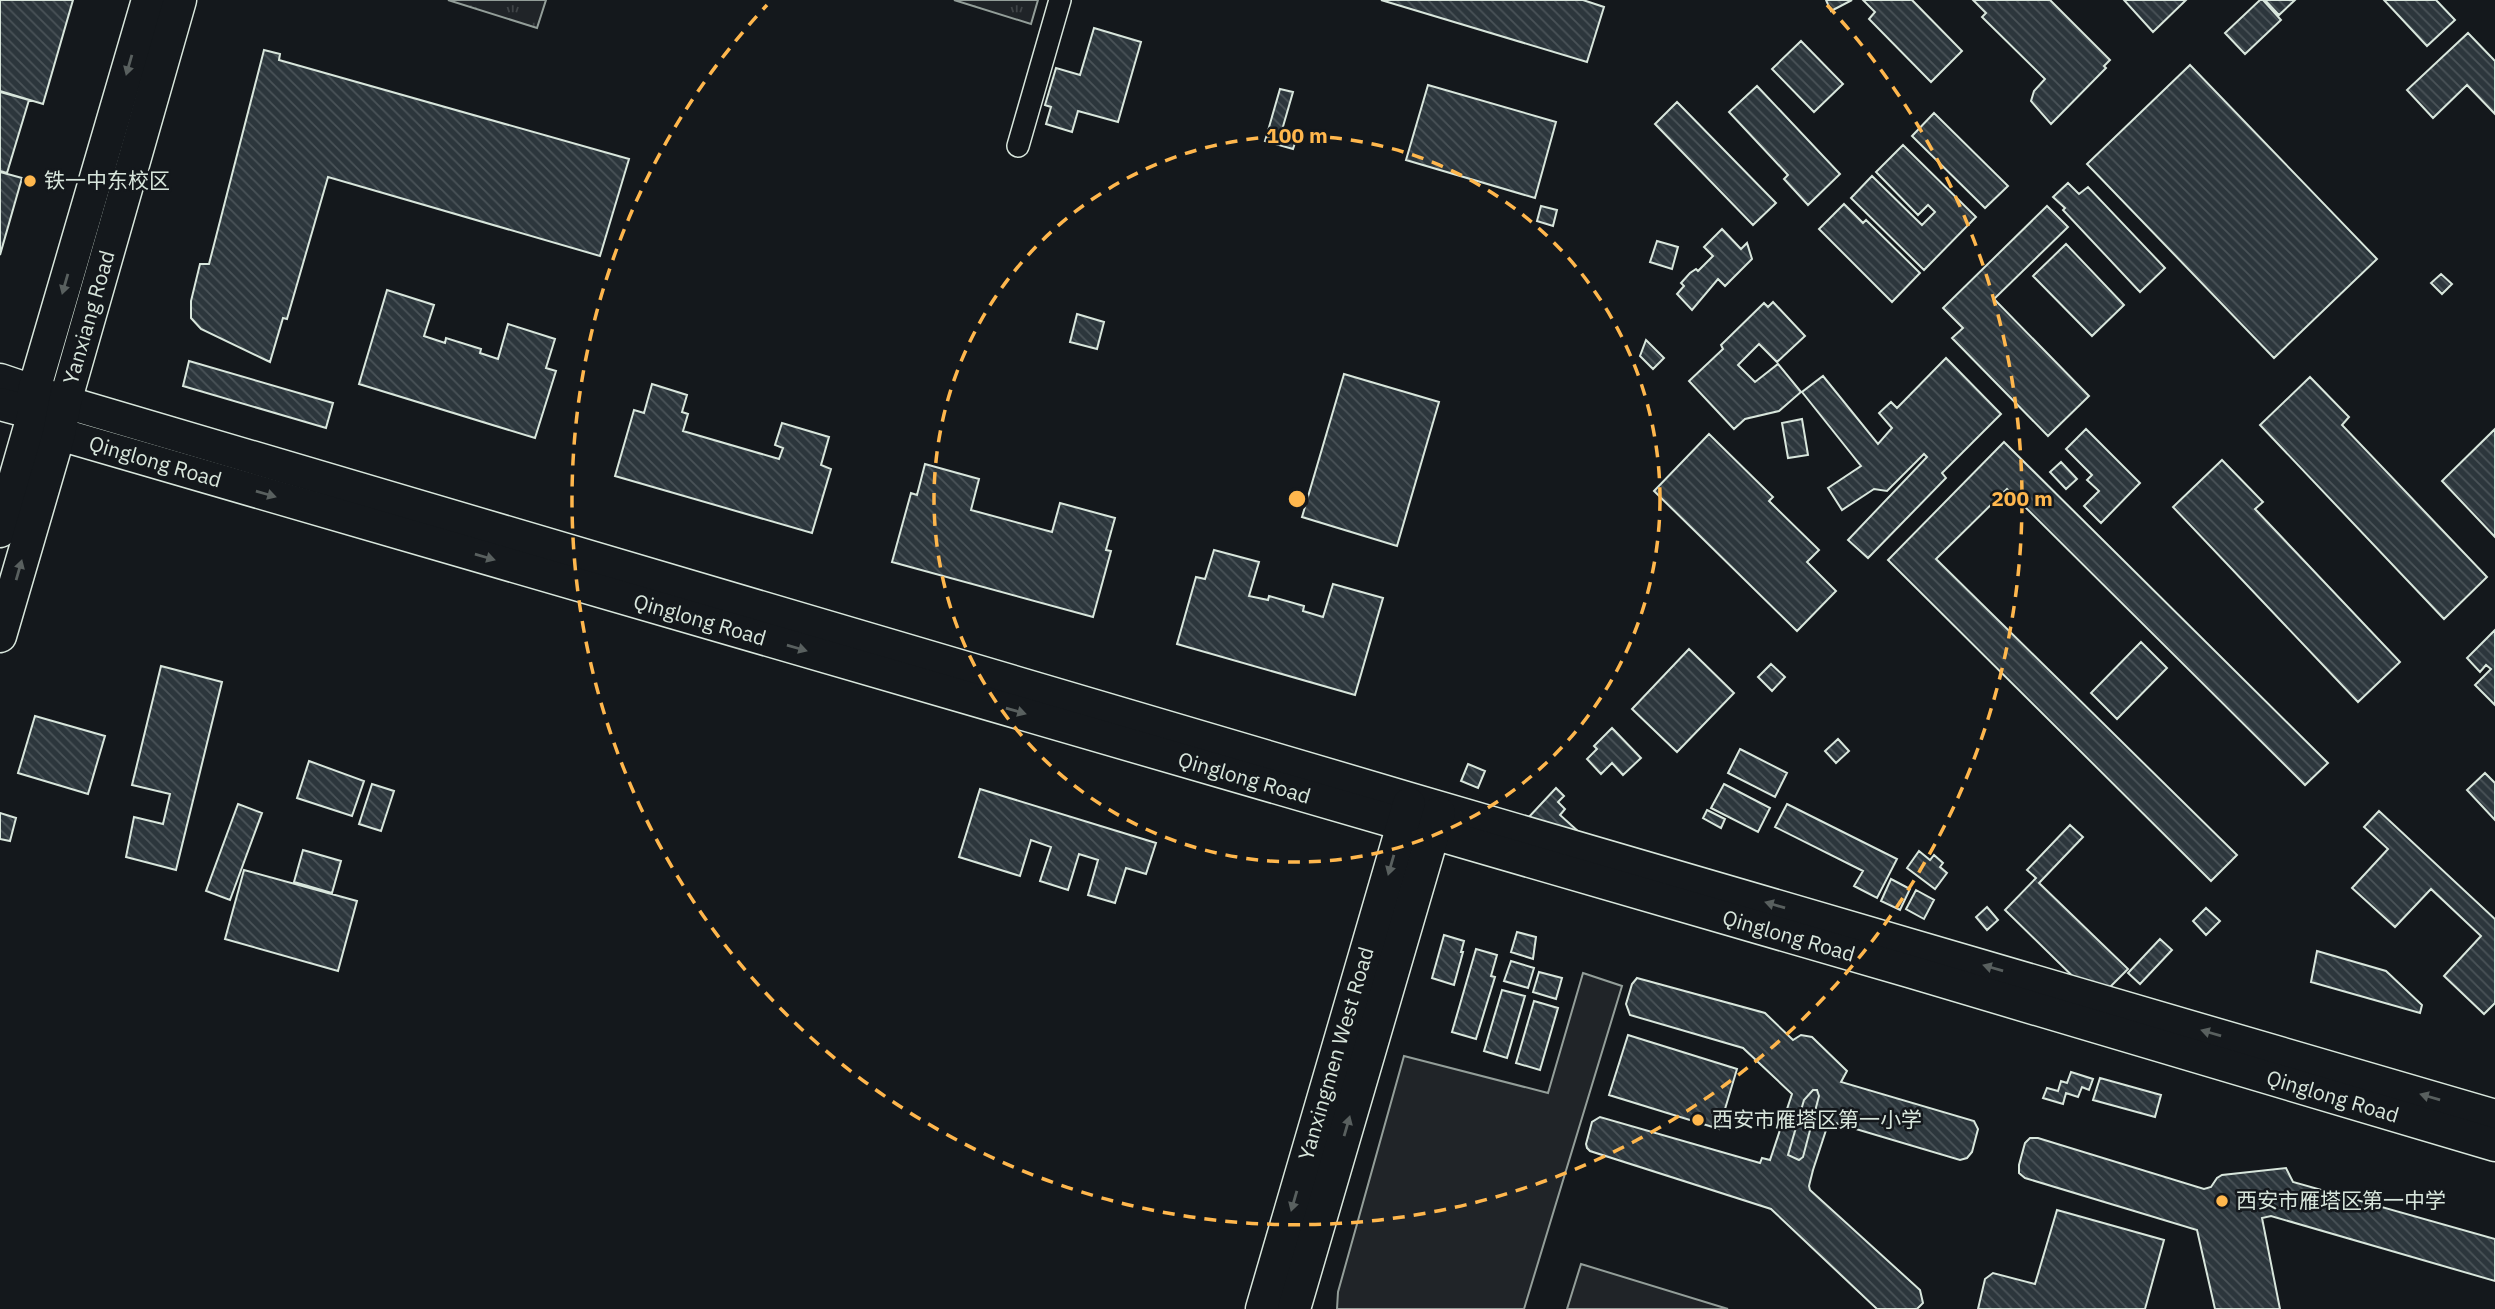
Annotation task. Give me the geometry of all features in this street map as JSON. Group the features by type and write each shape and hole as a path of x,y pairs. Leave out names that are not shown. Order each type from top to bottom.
{"street":[{"path":"1018,146 1060,0"},
{"name":"Yanxiang Road","path":"0,531 147,1"},
{"name":"Yanxiang Road","path":"0,636 180,5"},
{"name":"Qinglong Road","path":"0,380 34,402 59,434 1407,811"},
{"name":"Qinglong Road","path":"0,404 65,402 2495,1145"},
{"name":"Yanxingmen West Road","path":"1262,1309 1407,811"},
{"name":"Qinglong Road","path":"1437,820 2495,1116"},
{"name":"Yanxingmen West Road","path":"1294,1309 1437,820"}],"green space":[{"path":"448,0 546,0 537,28"},
{"path":"954,0 1038,0 1031,24"},
{"path":"1583,973 1622,986 1524,1309 1337,1309 1338,1292 1404,1056 1548,1093"},
{"path":"1581,1264 1728,1309 1567,1309"}],"building":[{"path":"0,0 73,0 43,104 0,91"},
{"path":"1381,0 1583,0 1604,7 1587,62"},
{"path":"1826,0 1852,0 1831,11"},
{"path":"1863,0 1912,0 1962,51 1931,82 1869,19 1875,12"},
{"path":"1973,0 2050,0 2110,60 2104,66 2106,68 2051,124 2031,101 2034,91 2045,79 1982,17 1986,13"},
{"path":"2124,0 2186,0 2153,32"},
{"path":"2260,0 2281,20 2245,54 2225,33"},
{"path":"2265,0 2295,0 2279,15"},
{"path":"2384,0 2436,0 2455,20 2427,46"},
{"path":"1094,28 1141,42 1118,122 1078,111 1072,132 1046,124 1051,107 1045,105 1056,68 1080,75"},
{"path":"2468,33 2495,61 2495,114 2467,85 2433,118 2407,90"},
{"path":"1801,41 1843,84 1814,112 1772,69"},
{"path":"264,50 280,54 279,60 629,159 600,256 328,177 287,319 283,318 270,362 201,329 191,318 191,301 200,264 209,264"},
{"path":"2190,65 2377,259 2274,358 2087,164"},
{"path":"1428,85 1556,122 1535,198 1406,160"},
{"path":"1757,86 1840,174 1808,205 1784,179 1788,175 1729,112"},
{"path":"1280,89 1293,92 1282,130 1298,134 1293,149 1265,141"},
{"path":"0,92 29,100 7,173 0,171"},
{"path":"1677,102 1776,203 1753,225 1655,124"},
{"path":"1934,113 2008,186 1985,208 1912,136"},
{"path":"1903,145 1976,217 1924,270 1851,198 1872,176 1922,225 1935,212 1928,205 1918,215 1876,172"},
{"path":"0,172 22,178 0,255"},
{"path":"2068,183 2079,194 2088,187 2165,268 2140,292 2053,197"},
{"path":"1844,204 1863,223 1866,220 1920,273 1892,302 1819,229"},
{"path":"1541,206 1557,210 1553,226 1537,221"},
{"path":"2047,206 2068,227 1994,299 2089,396 2048,436 1952,338 1963,328 1943,308"},
{"path":"1722,229 1741,249 1747,243 1752,259 1725,286 1718,279 1692,310 1677,294 1684,286 1681,283 1713,256 1704,247"},
{"path":"1657,241 1678,247 1672,269 1650,262"},
{"path":"2066,244 2124,305 2092,336 2033,276"},
{"path":"2441,274 2452,284 2442,294 2431,283"},
{"path":"387,290 434,305 424,336 445,343 446,338 481,349 480,353 498,359 508,324 555,339 546,368 556,371 535,438 359,384"},
{"path":"1773,302 1805,336 1777,362 1759,344 1738,365 1755,382 1778,364 1801,392 1779,411 1745,419 1734,429 1689,381 1723,349 1721,345 1764,303 1768,307"},
{"path":"1077,314 1104,322 1097,349 1070,342"},
{"path":"1646,340 1664,358 1653,369 1640,356"},
{"path":"1946,358 2001,414 1942,473 1946,478 1868,558 1848,540 1927,457 1924,454 1887,491 1874,489 1842,510 1828,488 1861,466 1802,392 1823,376 1878,444 1892,428 1879,413 1891,402 1897,408"},
{"path":"189,361 333,403 326,428 183,386"},
{"path":"1344,374 1439,402 1397,546 1302,517"},
{"path":"2310,377 2349,417 2342,425 2487,577 2444,619 2260,425"},
{"path":"652,384 687,395 682,412 688,414 683,431 779,459 783,448 775,445 782,423 829,437 821,465 831,469 812,533 615,476 634,410 644,413"},
{"path":"1802,419 1808,455 1788,458 1782,423"},
{"path":"2086,429 2140,483 2101,523 2084,506 2099,491 2087,480 2092,475 2066,449"},
{"path":"2495,429 2495,537 2442,481"},
{"path":"1709,434 1773,497 1769,501 1819,550 1807,562 1836,591 1797,631 1654,491"},
{"path":"2004,442 2328,763 2305,785 2007,489 1936,559 2237,855 2211,881 1888,560"},
{"path":"2222,460 2263,502 2255,509 2400,662 2358,702 2173,507"},
{"path":"2061,462 2077,479 2066,489 2050,472"},
{"path":"925,464 979,479 971,510 1052,532 1060,503 1115,518 1106,550 1111,551 1093,617 892,562 911,493 917,495"},
{"path":"1214,550 1259,562 1249,596 1268,600 1269,596 1304,606 1303,611 1323,617 1333,584 1383,598 1355,695 1177,644 1196,577 1205,579"},
{"path":"2495,630 2495,705 2475,685 2491,669 2486,665 2480,672 2467,658"},
{"path":"2141,642 2167,668 2117,719 2091,693"},
{"path":"1689,649 1734,693 1677,752 1632,709"},
{"path":"1771,664 1785,677 1772,691 1758,677"},
{"path":"161,666 222,682 176,870 126,857 134,817 163,824 170,794 132,785"},
{"path":"35,716 105,736 88,794 18,773"},
{"path":"1612,728 1641,758 1623,775 1612,763 1601,774 1587,759 1597,749 1594,746"},
{"path":"1838,739 1849,751 1836,763 1825,751"},
{"path":"1740,749 1787,773 1775,797 1728,773"},
{"path":"309,761 364,781 352,816 297,798"},
{"path":"1468,764 1485,771 1478,788 1461,781"},
{"path":"2485,773 2495,783 2495,820 2467,790"},
{"path":"372,784 394,791 381,831 359,824"},
{"path":"1724,784 1770,808 1758,832 1711,808"},
{"path":"1556,788 1564,796 1558,802 1565,809 1560,815 1579,832 1561,851 1527,819"},
{"path":"980,789 1156,843 1146,874 1126,868 1115,903 1088,895 1098,860 1079,854 1068,890 1040,881 1051,847 1031,840 1020,876 959,857"},
{"path":"238,804 262,813 230,900 206,891"},
{"path":"1787,804 1897,859 1877,898 1854,886 1863,871 1775,827"},
{"path":"1707,810 1725,819 1721,828 1703,818"},
{"path":"2379,811 2495,919 2495,1003 2484,1014 2444,976 2481,936 2431,889 2395,927 2352,888 2388,849 2364,827"},
{"path":"0,813 16,818 10,841 0,839"},
{"path":"2070,825 2083,837 2039,883 2128,969 2097,1000 2005,910 2036,878 2027,870"},
{"path":"303,850 341,861 332,893 294,882"},
{"path":"1919,851 1930,860 1934,855 1943,863 1940,867 1947,873 1935,889 1907,868"},
{"path":"244,870 357,901 338,971 225,939"},
{"path":"1891,879 1910,889 1900,910 1881,901"},
{"path":"1916,890 1934,900 1924,919 1906,909"},
{"path":"1987,907 1998,920 1987,930 1976,917"},
{"path":"2206,908 2220,921 2206,935 2193,921"},
{"path":"1517,932 1536,937 1533,959 1511,952"},
{"path":"1444,935 1464,941 1454,985 1432,978"},
{"path":"2160,939 2172,950 2140,984 2128,973"},
{"path":"1476,949 1497,955 1491,976 1495,977 1476,1039 1452,1032"},
{"path":"2317,951 2386,971 2422,1005 2420,1013 2311,982"},
{"path":"1511,961 1534,968 1528,988 1504,981"},
{"path":"1539,972 1562,978 1556,999 1533,992"},
{"path":"1637,978 1765,1013 1793,1040 1801,1035 1812,1037 1847,1071 1841,1082 1974,1121 1978,1129 1972,1152 1967,1158 1960,1160 1829,1121 1813,1170 1810,1190 1920,1290 1923,1303 1917,1309 1877,1309 1771,1209 1587,1148 1592,1122 1600,1117 1760,1163 1762,1158 1770,1160 1792,1094 1743,1048 1630,1015 1626,1004 1632,984","holes":["1813,1090 1817,1090 1819,1096 1803,1157 1799,1160 1788,1155 1804,1100"]},
{"path":"1502,990 1525,996 1507,1058 1484,1051"},
{"path":"1534,1001 1558,1008 1540,1070 1516,1063"},
{"path":"1628,1035 1737,1069 1719,1129 1609,1095"},
{"path":"2071,1072 2093,1079 2089,1090 2082,1087 2078,1097 2066,1093 2063,1104 2043,1098 2047,1088 2058,1091 2061,1081 2067,1083"},
{"path":"2100,1078 2161,1095 2155,1117 2093,1100"},
{"path":"1813,1090 1817,1090 1819,1096 1803,1157 1799,1160 1788,1155 1804,1100"},
{"path":"2030,1138 2038,1138 2204,1189 2211,1187 2222,1175 2286,1168 2293,1182 2495,1239 2495,1281 2271,1216 2262,1218 2280,1309 2215,1309 2197,1230 2025,1178 2019,1173 2019,1165 2025,1143"},
{"path":"2057,1210 2164,1240 2145,1309 1978,1309 1985,1279 1993,1273 2035,1284"}],"place":[{"name":"铁一中东校区","path":"30,181"},
{"name":"西安市雁塔区第一小学","path":"1698,1120"},
{"name":"西安市雁塔区第一中学","path":"2222,1201"}]}
